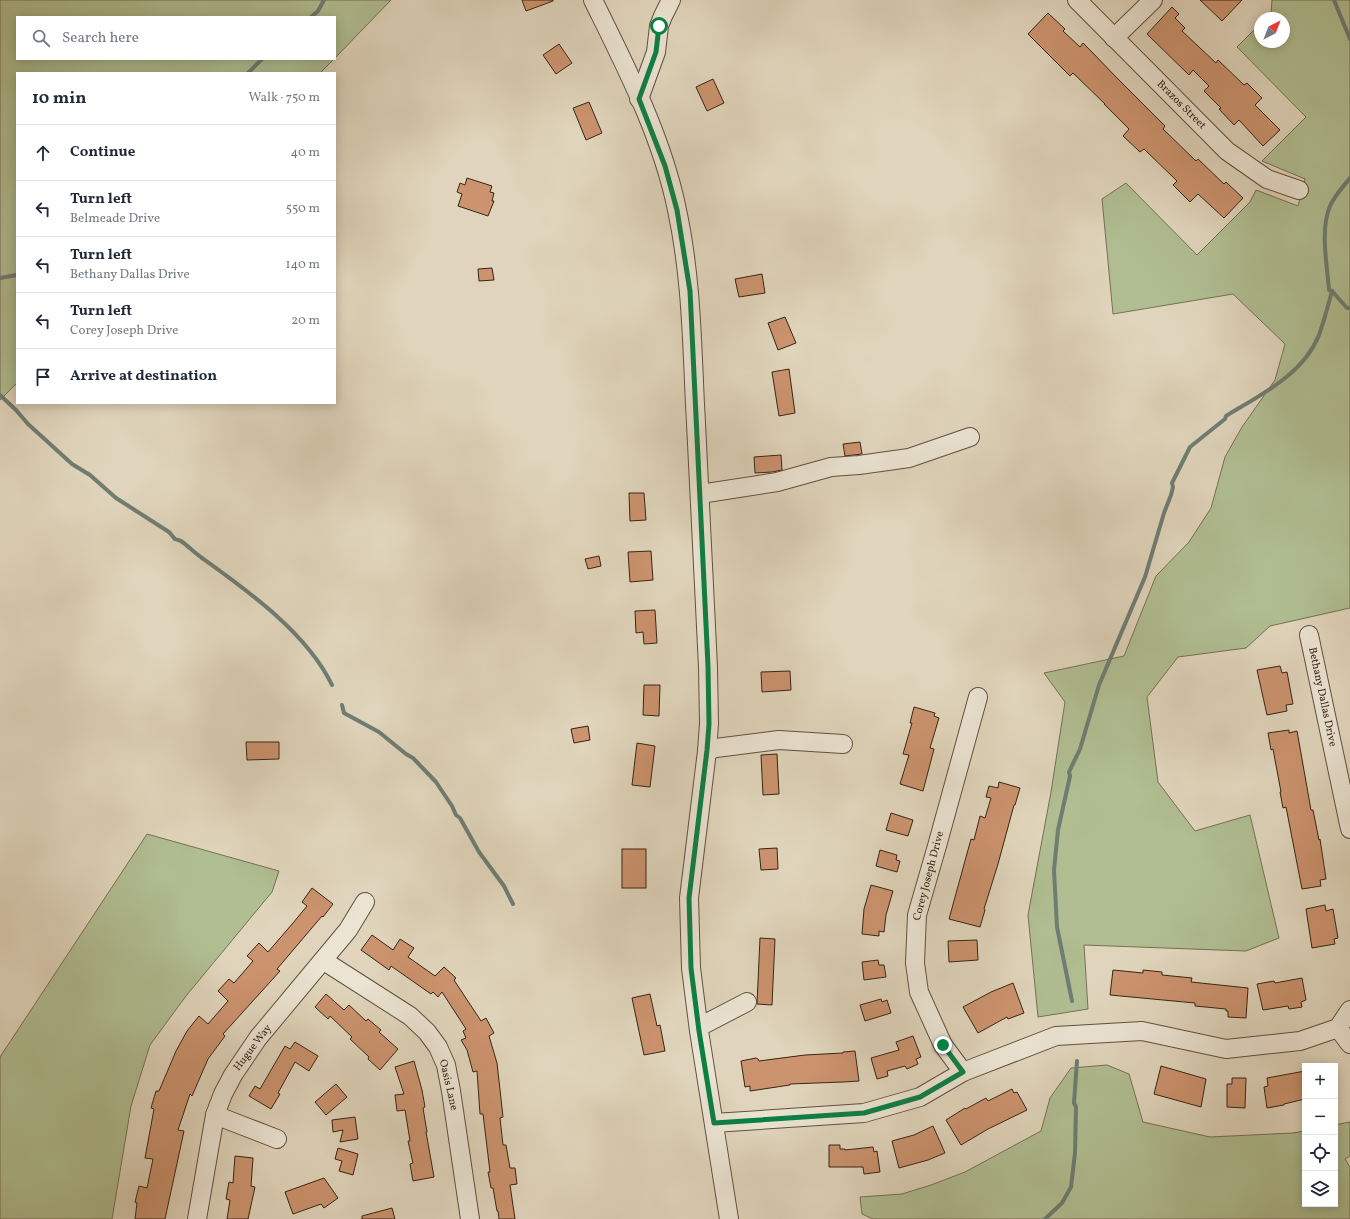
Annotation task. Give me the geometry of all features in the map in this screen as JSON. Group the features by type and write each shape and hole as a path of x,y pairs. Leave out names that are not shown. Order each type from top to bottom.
{"street":[{"path":"593,0 627,70 658,146 675,202 690,291 708,666 709,724 689,898 691,968 729,1219"},
{"path":"639,99 656,52 659,26 672,0"},
{"name":"Brazos Street","path":"1077,0 1227,151 1267,179 1299,190"},
{"path":"1114,38 1153,0"},
{"path":"700,494 777,482 831,467 910,458 970,437"},
{"name":"Bethany Dallas Drive","path":"1309,635 1350,829"},
{"name":"Corey Joseph Drive","path":"963,1072 943,1045 919,992 915,963 917,916 978,697"},
{"path":"707,750 779,740 843,744"},
{"name":"Hugue Way","path":"197,1219 215,1116 229,1081 244,1057 348,930 365,902"},
{"name":"Oasis Lane","path":"324,961 410,1016 427,1032 438,1047 446,1065 451,1091 470,1219"},
{"path":"699,1027 747,1002"},
{"path":"714,1123 864,1113 920,1097 963,1072 1056,1036 1142,1031 1226,1049 1300,1041 1338,1028 1350,1010"},
{"path":"1338,1028 1350,1044"},
{"path":"215,1116 277,1139"}],"green space":[{"path":"0,0 391,0 336,57 336,16 16,16 16,60 333,60 321,72 16,72 16,384 0,400"},
{"path":"1272,0 1350,0 1350,608 1270,626 1246,648 1178,657 1147,697 1158,782 1195,831 1250,815 1279,938 1246,951 1084,945 1088,1009 1038,1017 1028,915 1051,792 1065,702 1044,673 1124,656 1156,576 1189,542 1211,508 1225,457 1242,427 1275,380 1285,344 1233,294 1113,314 1102,199 1126,183 1197,255 1250,202 1256,190 1298,206 1305,179 1262,161 1306,117 1237,47 1254,30 1254,48 1290,48 1290,12 1271,12"},
{"path":"147,834 279,871 272,892 186,996 150,1045 131,1106 112,1219 0,1219 0,1057"},
{"path":"1107,1065 1129,1074 1143,1122 1210,1137 1302,1132 1302,1207 1338,1207 1338,1124 1350,1122 1350,1156 1345,1159 1350,1167 1350,1219 873,1219 862,1214 860,1197 902,1194 931,1185 965,1172 1041,1131 1050,1098 1071,1068"}],"building":[{"path":"522,0 553,0 553,1 526,11"},
{"path":"1200,0 1242,0 1222,21"},
{"path":"1172,7 1179,14 1175,18 1185,28 1182,31 1216,63 1218,60 1244,85 1247,83 1262,98 1255,105 1280,130 1263,146 1239,120 1234,125 1219,109 1221,108 1204,91 1209,86 1193,70 1189,75 1147,34"},
{"path":"1048,13 1065,29 1063,31 1080,47 1083,43 1092,52 1165,126 1163,129 1196,161 1198,159 1224,184 1226,182 1243,198 1224,218 1198,194 1190,202 1173,185 1177,181 1144,149 1140,152 1123,136 1129,129 1105,104 1073,73 1070,76 1028,34"},
{"path":"559,44 572,63 556,74 543,55"},
{"path":"713,79 724,103 707,111 696,87"},
{"path":"589,102 602,133 586,140 573,108"},
{"path":"467,178 492,186 490,192 494,193 492,201 494,201 488,216 458,206 462,194 457,192 460,183 465,185"},
{"path":"492,268 494,280 479,281 478,269"},
{"path":"762,274 765,293 739,297 735,279"},
{"path":"785,317 796,343 778,350 768,323"},
{"path":"789,369 795,413 779,416 772,372"},
{"path":"860,442 862,454 845,456 843,444"},
{"path":"781,455 782,470 755,473 754,457"},
{"path":"629,493 644,493 646,520 630,521"},
{"path":"651,551 653,580 630,582 628,552"},
{"path":"599,556 601,566 588,569 585,559"},
{"path":"655,610 657,643 644,644 643,632 636,633 635,611"},
{"path":"1280,666 1282,673 1287,672 1293,704 1286,705 1287,711 1267,715 1257,670"},
{"path":"790,671 791,690 762,692 761,672"},
{"path":"644,685 660,685 659,716 643,715"},
{"path":"914,707 935,713 934,716 939,718 930,748 934,749 923,791 900,784 909,755 903,754 912,723 910,723"},
{"path":"588,726 590,740 574,743 571,729"},
{"path":"1289,730 1289,733 1297,731 1311,810 1313,810 1319,840 1320,839 1326,879 1320,880 1321,886 1302,889 1286,807 1283,808 1273,749 1271,750 1268,733"},
{"path":"246,742 279,742 279,759 247,760"},
{"path":"637,743 655,746 650,787 632,785"},
{"path":"777,754 779,794 763,795 761,755"},
{"path":"999,782 1020,788 980,927 949,919 971,839 974,840 980,816 985,818 991,798 986,797 989,786 998,788"},
{"path":"891,813 913,820 908,836 886,830"},
{"path":"777,848 778,869 761,870 759,849"},
{"path":"622,849 646,849 646,888 622,888"},
{"path":"880,850 897,855 896,860 900,861 897,872 876,866"},
{"path":"871,885 893,891 886,915 884,932 879,931 879,936 862,934 864,909"},
{"path":"312,888 333,904 277,969 280,971 223,1034 225,1036 208,1059 192,1096 190,1094 178,1130 184,1131 165,1219 135,1219 137,1203 135,1202 139,1186 147,1188 153,1159 145,1158 154,1109 151,1108 156,1091 159,1091 176,1051 187,1031 199,1016 208,1024 228,1001 218,991 229,979 234,983 253,961 247,956 259,943 268,952 307,906 302,902"},
{"path":"1325,905 1326,911 1333,909 1338,938 1334,939 1335,944 1312,948 1306,909"},
{"path":"372,935 393,950 400,939 414,948 408,957 435,976 444,967 456,978 454,980 481,1021 486,1018 494,1033 489,1036 497,1063 503,1117 500,1118 503,1145 506,1145 510,1168 515,1168 517,1184 510,1185 515,1219 499,1219 493,1188 491,1188 488,1172 490,1172 483,1114 480,1114 477,1071 473,1072 467,1050 461,1040 466,1038 463,1031 466,1029 442,992 438,997 433,992 431,994 391,966 389,970 361,950"},
{"path":"760,938 775,939 772,1005 757,1004"},
{"path":"977,940 978,960 949,962 948,941"},
{"path":"878,960 879,965 884,965 886,977 864,980 862,962"},
{"path":"1113,970 1143,973 1143,970 1162,972 1162,975 1192,978 1191,982 1248,988 1246,1018 1228,1017 1228,1011 1226,1011 1226,1009 1195,1006 1195,1003 1110,995"},
{"path":"1302,978 1306,1000 1301,1002 1302,1007 1289,1009 1288,1006 1263,1010 1257,984 1274,981 1275,983"},
{"path":"1013,983 1024,1013 1008,1019 1007,1017 978,1033 963,1007 991,992"},
{"path":"326,994 344,1010 349,1005 366,1021 368,1019 381,1030 379,1032 398,1049 380,1070 350,1039 352,1037 330,1016 328,1019 315,1007"},
{"path":"650,994 657,1026 660,1025 665,1051 644,1055 632,998"},
{"path":"881,999 882,1002 887,1000 891,1013 865,1021 860,1005"},
{"path":"913,1036 921,1057 916,1059 918,1064 907,1069 905,1066 887,1071 888,1076 877,1079 871,1058 899,1050 896,1042"},
{"path":"295,1042 318,1056 309,1071 295,1062 271,1109 249,1096 255,1086 260,1089 285,1046 290,1049"},
{"path":"855,1051 859,1081 790,1084 750,1091 750,1086 745,1087 741,1061 756,1058 759,1061 805,1055"},
{"path":"414,1061 425,1107 423,1108 426,1132 434,1177 413,1181 410,1164 413,1163 408,1141 410,1141 405,1110 397,1111 395,1095 404,1094 395,1067"},
{"path":"1161,1066 1206,1079 1201,1107 1154,1094"},
{"path":"1302,1072 1302,1100 1267,1108 1264,1087 1268,1086 1267,1078"},
{"path":"1232,1078 1246,1078 1245,1108 1227,1107 1227,1084 1232,1084"},
{"path":"336,1084 347,1097 326,1115 315,1102"},
{"path":"1012,1089 1014,1093 1017,1092 1027,1110 988,1129 961,1145 946,1120 965,1108 966,1109 986,1098 988,1101"},
{"path":"355,1117 358,1139 340,1142 343,1130 333,1132 332,1120"},
{"path":"933,1126 945,1153 928,1160 899,1168 892,1141 914,1135"},
{"path":"829,1145 840,1145 840,1149 845,1150 873,1147 874,1152 877,1151 880,1172 864,1174 863,1167 829,1167"},
{"path":"338,1148 358,1154 353,1175 339,1171 342,1161 335,1159"},
{"path":"235,1156 253,1158 251,1186 255,1187 248,1219 227,1219 230,1200 226,1199 229,1182 233,1183"},
{"path":"324,1178 338,1198 324,1208 321,1204 293,1214 285,1192"},
{"path":"392,1208 395,1219 362,1219 362,1216"}],"waterway":[{"path":"312,16 318,11 324,0"},
{"path":"1334,0 1350,39"},
{"path":"249,72 261,60"},
{"path":"1350,178 1330,206 1325,226 1329,290 1332,291 1347,308 1350,308"},
{"path":"0,278 16,275"},
{"path":"1072,1001 1057,927 1054,870 1058,830 1070,776 1069,772 1080,749 1099,685 1145,577 1164,513 1171,495 1173,487 1172,483 1190,447 1225,419 1226,416 1279,383 1292,373 1302,362 1312,349 1319,335 1332,291"},
{"path":"0,395 28,424 72,464 90,475 116,498 169,532 175,539 184,543 275,614 308,648 332,685"},
{"path":"342,705 344,713 379,732 413,758 436,782 452,806 456,815 460,818 479,852 504,886 513,904"},
{"path":"1045,1219 1062,1203 1071,1187 1075,1153 1076,1107 1074,1103 1077,1061"}],"route":[{"path":"659,26 656,52 639,99 656,139 677,210 690,291 709,715 707,750 689,898 691,968 699,1031 714,1123 864,1113 920,1097 963,1072 943,1045"}]}
